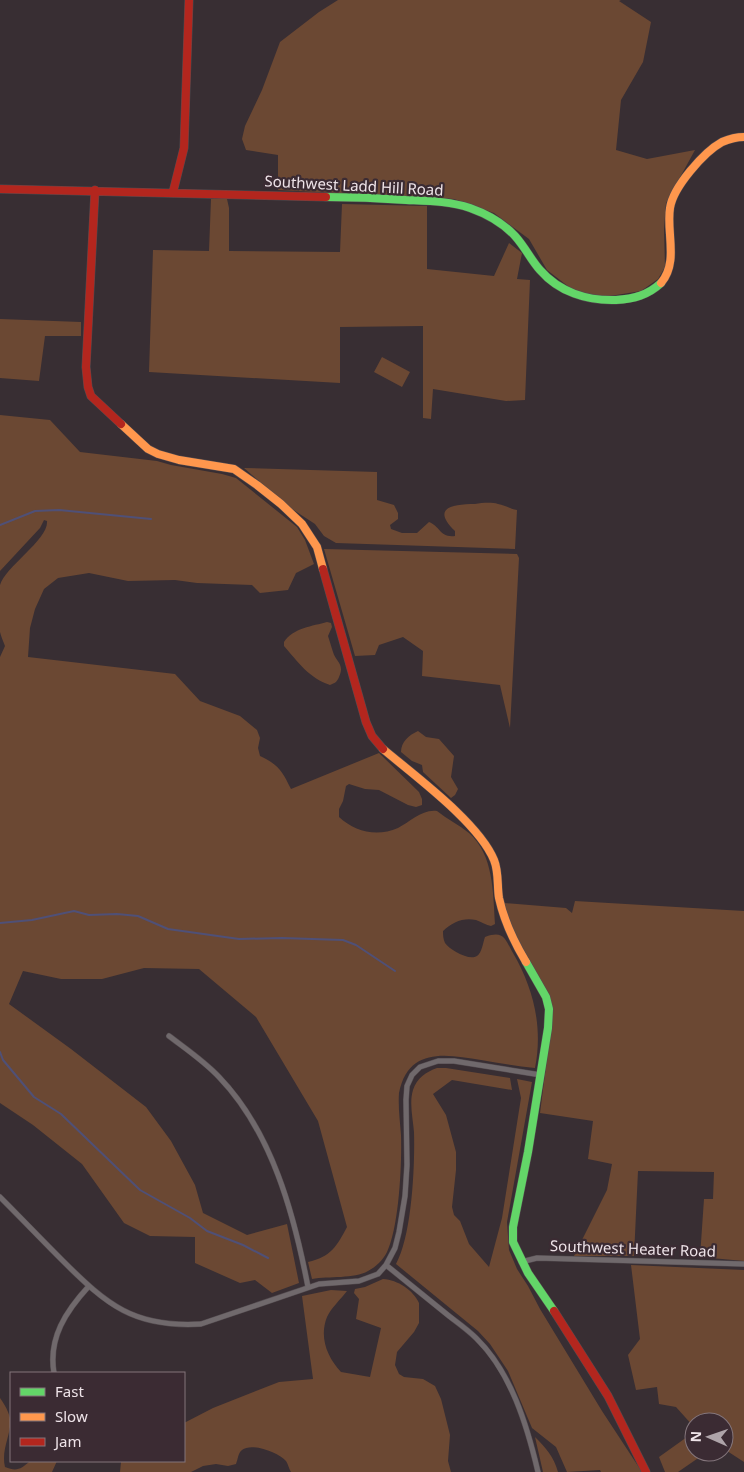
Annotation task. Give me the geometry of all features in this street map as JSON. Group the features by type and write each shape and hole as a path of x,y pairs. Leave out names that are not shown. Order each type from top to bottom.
{"street":[{"path":"173,192 184,148 189,0"},
{"name":"Southwest Ladd Hill Road","path":"0,189 370,198 454,204 485,216 509,230 523,246 540,271 563,289 591,299 626,299 642,296 650,292 663,282 668,275 671,259 670,208 680,186 714,146 726,140 744,137"},
{"path":"94,190 86,367 88,387 92,396 148,449 158,455 186,462 234,469 301,521 311,533 317,547 366,722 372,736 383,749 456,812 480,837 490,852 497,871 499,899 511,936 546,997 549,1009 541,1075 513,1227 513,1242 521,1262 608,1396 646,1472"},
{"path":"168,1036 219,1077 238,1101 255,1128 271,1159 293,1217 308,1287"},
{"path":"0,1197 89,1286 109,1303 125,1312 161,1324 201,1324 308,1287 359,1281 378,1274 386,1265 395,1248 404,1196 408,1136 407,1086 412,1075 420,1067 428,1063 454,1061 541,1075"},
{"name":"Southwest Heater Road","path":"521,1262 538,1258 744,1264"},
{"path":"386,1265 476,1338 494,1359 510,1388 522,1417 538,1472"},
{"path":"54,1372 53,1348 61,1323 89,1286"}],"shaded area":[{"path":"338,0 621,0 619,1 651,22 643,62 621,100 616,150 647,159 695,150 666,203 664,229 665,267 658,279 641,291 610,296 588,296 569,287 547,270 529,239 494,213 454,199 278,190 278,155 246,150 242,139 245,126 262,90 280,42"},
{"path":"211,199 227,199 229,208 229,251 340,252 342,204 427,206 427,269 494,276 509,243 522,253 517,279 530,280 525,400 506,401 433,389 431,419 423,418 423,326 340,327 340,383 149,372 153,250 209,251"},
{"path":"0,319 81,322 81,336 45,336 39,381 0,378"},
{"path":"382,357 410,372 402,387 374,372"},
{"path":"0,415 50,420 80,452 157,461 236,478 297,527 305,540 314,564 296,573 288,590 260,593 252,585 197,583 175,580 128,581 89,573 58,578 44,589 35,609 30,628 28,657 175,674 200,701 240,716 257,730 260,738 258,748 260,756 272,762 279,769 291,789 379,753 419,792 422,805 416,807 408,805 379,790 365,789 349,784 346,786 339,809 339,817 352,826 367,832 382,832 398,828 426,812 437,811 469,833 477,842 488,863 494,900 495,924 491,926 472,919 458,921 443,931 444,940 447,946 455,952 474,957 480,952 485,937 500,935 506,940 526,981 535,1009 538,1038 535,1068 455,1056 442,1056 430,1057 420,1061 411,1068 404,1078 399,1093 401,1162 397,1212 391,1241 387,1252 379,1263 362,1274 312,1279 308,1262 328,1254 340,1240 347,1227 318,1121 256,1017 199,969 144,968 102,979 61,979 23,971 9,1004 146,1107 171,1141 195,1185 203,1213 247,1235 287,1224 299,1283 272,1293 255,1280 240,1283 195,1263 195,1237 150,1236 124,1223 82,1164 33,1125 0,1103 0,657 5,646 0,632 0,585 10,570 41,536 46,528 47,521 44,520 40,528 0,571"},
{"path":"244,468 377,472 377,500 394,505 398,513 398,519 390,525 391,529 402,533 417,533 429,522 443,534 455,536 455,531 445,517 447,509 452,506 484,503 503,505 517,510 515,549 336,543 324,536 315,524 289,507"},
{"path":"324,549 517,554 519,558 510,728 500,685 422,676 423,651 403,637 379,645 375,655 355,656"},
{"path":"327,622 331,623 332,627 328,636 341,669 341,673 335,683 330,685 310,674 284,646 284,642 288,637 298,631"},
{"path":"418,731 426,737 439,739 454,756 451,777 458,789 451,798 423,772 422,765 412,761 401,752 402,745 406,739"},
{"path":"575,901 744,911 744,1261 700,1257 704,1199 713,1199 714,1172 638,1171 634,1256 574,1256 607,1190 612,1164 588,1159 593,1121 540,1113 552,1019 510,923 504,903 566,908 572,913"},
{"path":"437,1068 510,1078 512,1090 452,1080 433,1094 446,1115 456,1152 452,1207 454,1215 460,1221 469,1244 489,1267 502,1218 521,1098 517,1079 532,1082 507,1222 509,1250 517,1269 540,1309 602,1411 642,1472 601,1472 600,1470 567,1472 556,1447 532,1428 508,1371 490,1344 478,1331 396,1264 406,1236 413,1181 414,1132 411,1106 413,1090 419,1079"},
{"path":"631,1265 744,1270 744,1462 734,1456 734,1412 684,1412 684,1416 676,1407 659,1404 657,1387 636,1390 628,1355 640,1339"},
{"path":"383,1279 394,1281 404,1286 419,1303 419,1323 397,1352 395,1365 399,1374 404,1377 423,1379 435,1386 441,1399 450,1435 448,1461 451,1472 291,1472 283,1458 272,1452 252,1447 242,1450 236,1464 228,1466 216,1464 203,1466 191,1472 120,1472 121,1462 185,1462 185,1422 213,1408 279,1382 313,1379 302,1296 331,1290 347,1291 327,1317 324,1339 328,1353 341,1372 370,1377 381,1328 356,1319 359,1299 354,1293 355,1289"},
{"path":"0,1398 10,1418 4,1452 5,1467 16,1469 21,1468 29,1462 57,1462 52,1472 0,1472"},
{"path":"535,1437 549,1453 558,1472 543,1472"},
{"path":"684,1439 684,1462 692,1462 678,1472 665,1472 659,1457"}],"waterway":[{"path":"0,525 35,511 59,510 151,519"},
{"path":"0,923 32,920 74,911 89,915 117,914 138,916 168,929 239,939 343,940 356,945 395,971"},
{"path":"0,1052 3,1060 34,1097 61,1114 140,1190 190,1218 207,1231 243,1245 268,1258"}],"traffic: fast":[{"path":"326,197 438,202 476,210 494,219 510,231 548,278 574,294 584,297 605,300 629,299 640,296 661,283"},
{"path":"526,962 546,997 549,1009 548,1028 528,1152 513,1227 513,1242 528,1273 554,1311"}],"traffic: slow":[{"path":"661,283 666,275 671,256 669,217 672,200 677,190 690,171 715,147 727,140 744,137"},
{"path":"121,424 148,449 158,454 179,460 234,469 257,485 302,524 317,547 323,569"},
{"path":"383,749 461,816 486,846 496,865 499,898 504,915 526,962"}],"traffic: jam":[{"path":"173,192 184,148 189,0"},
{"path":"0,189 326,197"},
{"path":"95,190 86,367 88,387 91,396 121,424"},
{"path":"323,569 366,722 372,736 383,749"},
{"path":"554,1311 608,1396 646,1472"}]}
